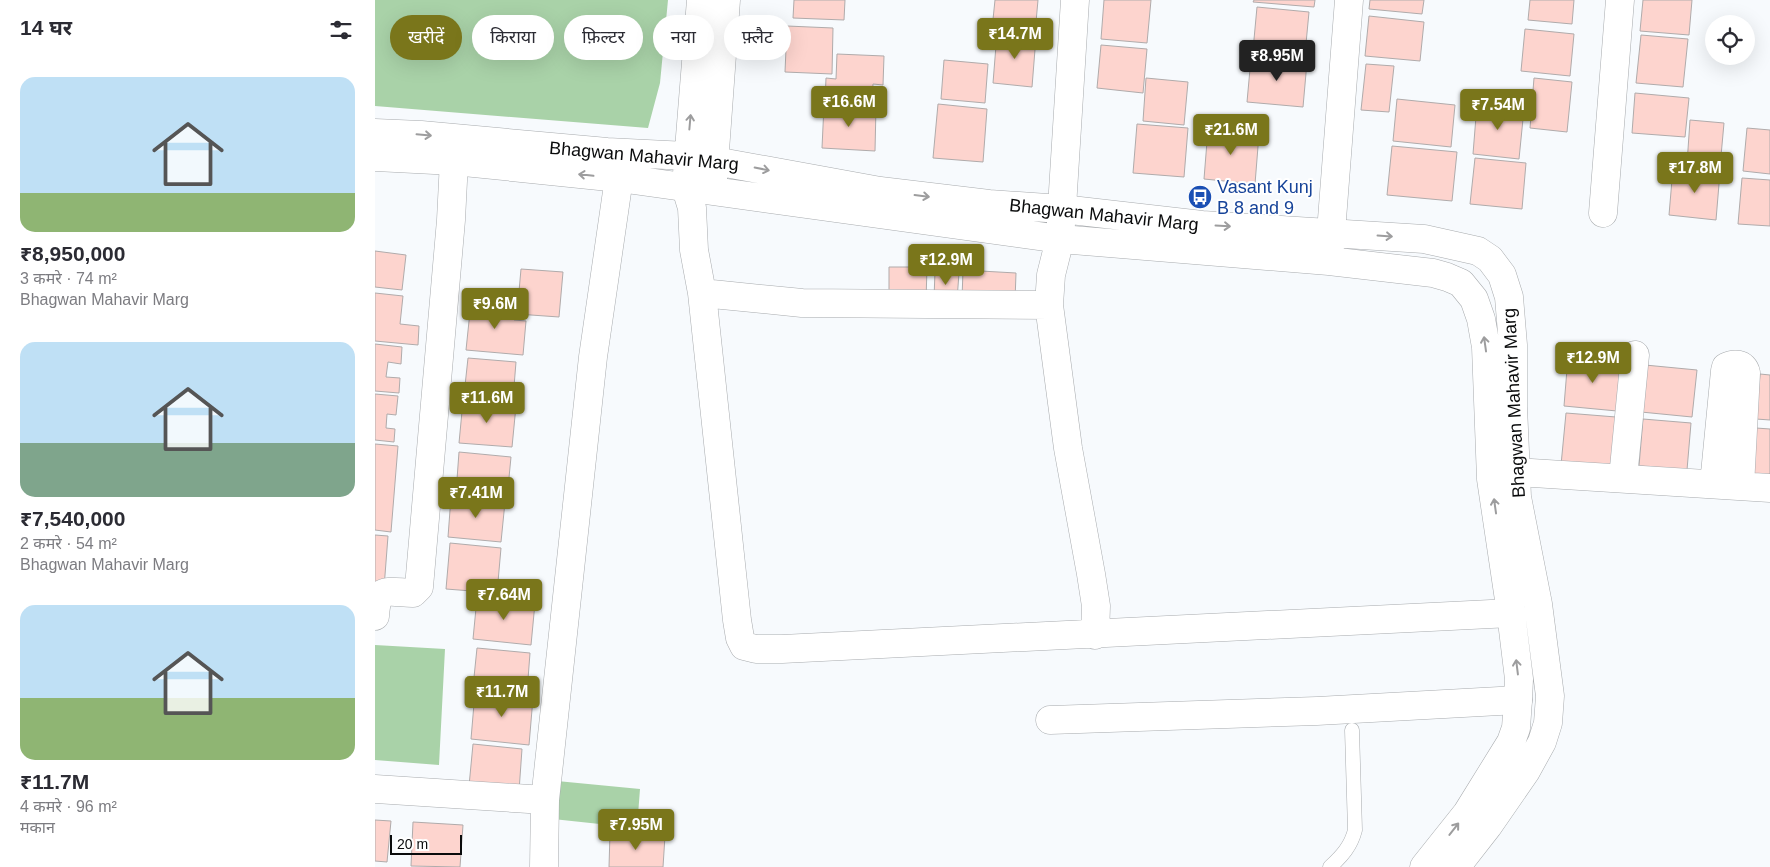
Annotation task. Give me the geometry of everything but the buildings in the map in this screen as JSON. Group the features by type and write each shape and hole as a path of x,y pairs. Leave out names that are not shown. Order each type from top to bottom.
{"street":[{"path":"699,189 687,156 701,0"},
{"path":"726,0 714,160 699,189 692,208 694,250 702,293 737,620 740,638 744,646 756,649 782,649 1511,613"},
{"path":"1075,0 1060,239 1051,275 1049,305 1068,448 1096,606 1095,635"},
{"path":"1329,261 1349,0"},
{"path":"1603,213 1620,0"},
{"name":"Bhagwan Mahavir Marg","path":"375,133 421,135 607,152 687,156 880,191 989,204 1062,208 1202,225 1424,239 1463,246 1478,251 1490,259 1502,275 1509,297 1513,345 1503,475 1517,497 1538,604 1550,696 1548,723 1542,742 1526,771 1488,826 1456,867"},
{"name":"Bhagwan Mahavir Marg","path":"375,157 454,161 619,178 1060,239 1329,261 1433,273 1461,284 1473,299 1481,319 1486,347 1503,475 1511,613 1519,679 1518,700 1516,728 1511,742 1467,813 1423,867"},
{"path":"375,616 376,601 379,595 384,592 413,593 419,587 450,230 454,161"},
{"path":"544,867 545,800 593,357 619,178"},
{"path":"702,293 802,303 1049,305"},
{"path":"1623,478 1635,354"},
{"path":"1503,475 1623,478 1770,488"},
{"path":"1051,720 1317,711 1518,700"},
{"path":"375,789 545,800"}],"lane":[{"path":"1330,867 1343,854 1352,841 1355,830 1352,730"}],"green space":[{"path":"375,0 668,0 667,15 653,15 653,60 662,60 660,83 648,128 375,106"},
{"path":"375,645 445,649 439,765 375,760"},
{"path":"557,781 640,789 637,828 553,819"}],"place":[{"name":"Vasant Kunj B 8 and 9","path":"1200,197"}]}
